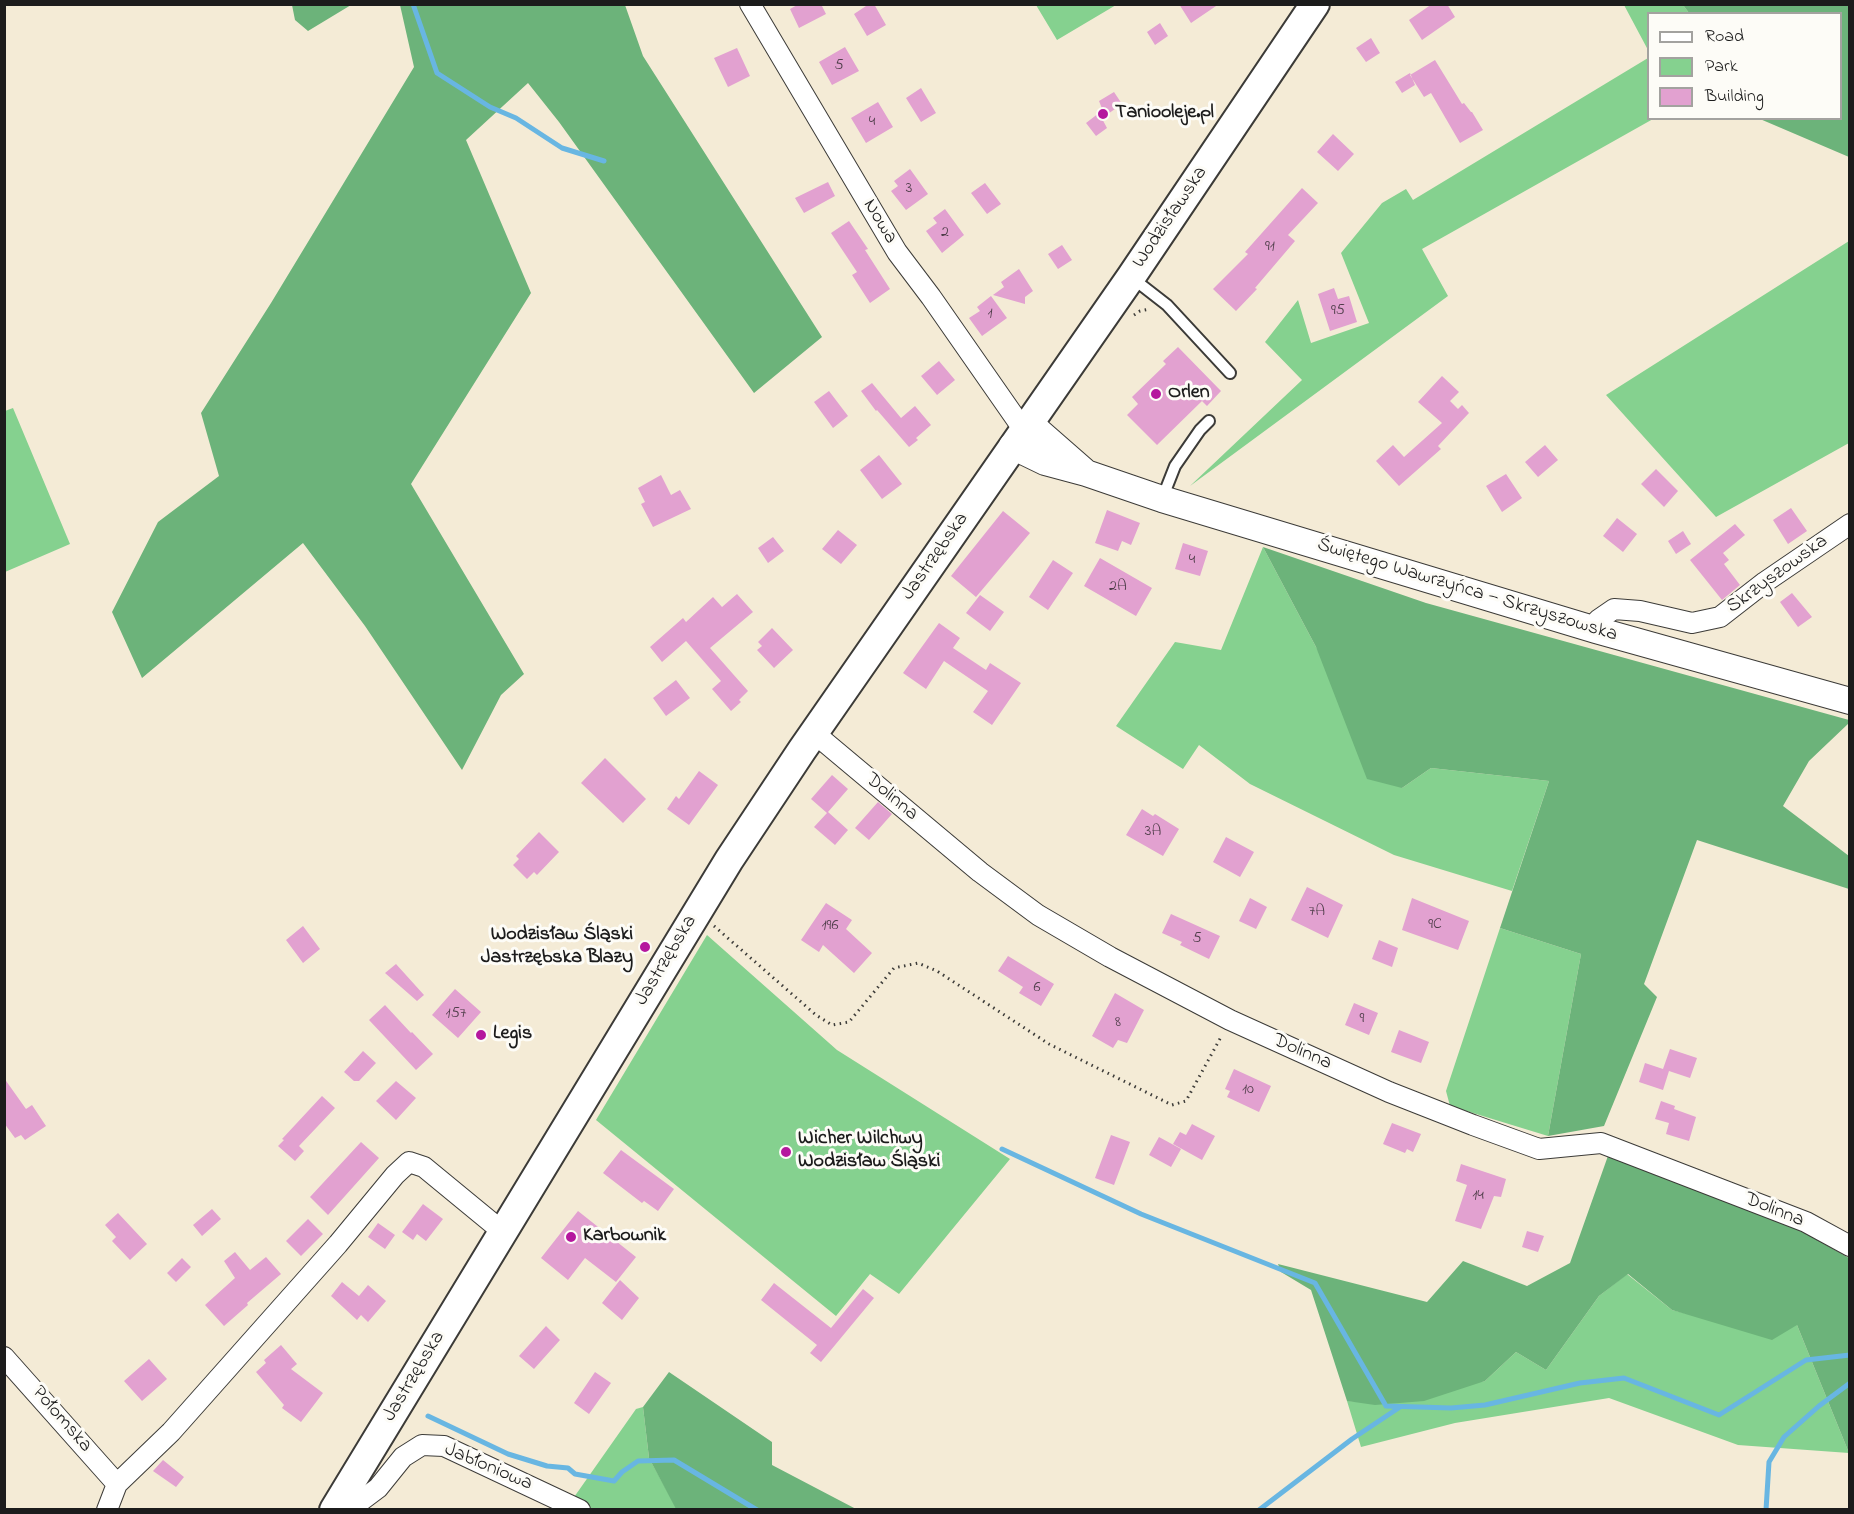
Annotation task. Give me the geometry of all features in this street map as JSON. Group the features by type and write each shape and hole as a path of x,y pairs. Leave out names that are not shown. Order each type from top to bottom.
{"main road":[{"name":"Wodzisławska","path":"1021,432 1131,277 1315,4"},
{"name":"Jastrzębska","path":"339,1502 697,912 814,733 1021,432"}],"street":[{"name":"Nowa","path":"750,4 897,252 931,297 1021,432"},
{"name":"Świętego Wawrzyńca — Skrzyszowska","path":"1021,432 1086,473 1162,499 1596,630 1850,701"},
{"name":"Skrzyszowska","path":"1596,630 1598,620 1614,609 1634,610 1692,622 1720,617 1765,582 1850,524"},
{"name":"Dolinna","path":"814,733 980,872 1038,915 1110,957 1230,1020 1389,1092 1473,1125 1539,1149 1601,1143 1806,1222 1850,1246"},
{"path":"107,1509 117,1484 171,1432 395,1175 409,1162 424,1167 503,1232"},
{"name":"Połomska","path":"4,1357 117,1484"},
{"name":"Jabłoniowa","path":"339,1502 363,1500 378,1488 403,1456 422,1444 444,1446 580,1509"}],"lane":[{"path":"1131,277 1167,305 1230,373"},
{"path":"1162,499 1176,466 1200,430 1209,421"}],"path":[{"path":"697,912 816,1015 832,1025 849,1022 894,968 918,963 937,971 1049,1044 1172,1105 1186,1101 1230,1020"}],"green space":[{"path":"292,4 351,5 308,31 295,20"},
{"path":"400,5 625,5 643,56 822,337 754,393 559,122 528,83 466,140 531,293 411,484 524,674 501,695 462,770 365,626 303,543 142,678 112,612 158,522 219,476 201,413 271,303 414,67"},
{"path":"1036,5 1116,5 1057,40"},
{"path":"1624,5 1683,5 1688,12 1647,12 1647,48"},
{"path":"1683,5 1849,5 1849,157 1762,120 1842,120 1842,12 1688,12"},
{"path":"1647,59 1647,120 1651,120 1422,249 1448,296 1190,486 1302,380 1265,342 1298,300 1311,343 1369,323 1341,253 1382,203 1406,189 1413,200"},
{"path":"1849,241 1849,443 1716,517 1606,395"},
{"path":"13,408 70,544 5,572 5,411"},
{"path":"1263,547 1316,647 1402,788 1431,768 1549,781 1512,891 1394,855 1250,784 1199,745 1183,769 1116,726 1175,642 1221,650"},
{"path":"1263,547 1426,603 1849,720 1849,723 1809,761 1783,806 1849,856 1849,889 1697,840 1644,984 1657,997 1604,1126 1548,1136 1581,954 1500,928 1549,781 1431,768 1402,788 1367,779 1316,647"},
{"path":"1500,928 1581,954 1548,1136 1450,1106 1446,1091"},
{"name":"Wicher Wilchwy Wodzisław Śląski","path":"707,935 837,1050 1010,1159 899,1294 870,1274 836,1316 596,1120"},
{"path":"1609,1153 1780,1219 1849,1258 1849,1453 1797,1325 1772,1340 1672,1310 1628,1274 1599,1296 1546,1370 1516,1352 1485,1381 1424,1401 1375,1405 1347,1401 1311,1290 1281,1272 1278,1264 1427,1302 1463,1261 1527,1286 1570,1263"},
{"path":"1627,1274 1672,1310 1708,1319 1797,1325 1849,1453 1738,1445 1609,1398 1455,1423 1361,1447 1347,1401 1371,1402 1485,1381 1516,1352 1546,1370 1599,1296"},
{"path":"669,1372 772,1442 772,1465 856,1509 676,1509 649,1458 643,1407"},
{"path":"643,1407 649,1458 677,1509 565,1510 636,1409"}],"building":[{"path":"799,4 821,4 826,14 799,28 790,9"},
{"path":"869,4 874,4 886,25 867,36 854,14"},
{"path":"1179,4 1219,4 1191,23"},
{"path":"1432,4 1447,4 1455,17 1422,40 1409,20"},
{"path":"1160,23 1168,36 1155,45 1147,32"},
{"path":"1371,38 1380,53 1366,62 1356,48"},
{"path":"845,47 859,71 832,85 819,62"},
{"path":"737,48 750,76 728,87 714,58"},
{"path":"1435,60 1462,104 1464,103 1472,112 1483,130 1460,143 1431,93 1424,97 1410,75"},
{"path":"1410,73 1415,85 1402,93 1395,82"},
{"path":"921,88 936,113 921,122 906,98"},
{"path":"1114,92 1122,104 1105,116 1099,101"},
{"path":"878,102 893,127 866,143 851,118"},
{"path":"1099,113 1107,128 1096,136 1086,123"},
{"path":"1333,134 1354,154 1338,171 1317,152"},
{"path":"910,169 928,194 906,210 891,191 898,186 894,181"},
{"path":"828,182 835,196 804,213 795,198"},
{"path":"985,183 1001,204 987,214 971,193"},
{"path":"1302,188 1318,203 1288,235 1295,241 1255,288 1257,289 1236,311 1213,289 1248,254 1245,252"},
{"path":"945,209 964,235 942,253 926,231 937,223 933,218"},
{"path":"849,221 868,249 865,250 890,289 870,303 852,275 857,272 831,233"},
{"path":"1062,245 1072,260 1058,269 1048,254"},
{"path":"1019,269 1033,291 1025,297 1025,304 993,295 1004,287 1001,282"},
{"path":"1334,288 1338,299 1349,296 1357,322 1330,331 1318,294"},
{"path":"991,296 1007,318 982,336 969,318 980,311 977,307"},
{"path":"1178,347 1221,391 1207,406 1202,401 1157,445 1127,415 1138,404 1132,397 1166,364 1163,361"},
{"path":"939,361 955,380 937,395 921,376"},
{"path":"1442,376 1459,392 1450,401 1458,409 1462,405 1469,413 1438,446 1441,449 1399,486 1376,461 1393,445 1404,457 1442,423 1418,402"},
{"path":"872,383 901,418 915,406 931,425 909,447 861,391"},
{"path":"829,391 848,416 833,428 814,402"},
{"path":"1545,445 1558,460 1538,477 1525,462"},
{"path":"879,455 902,484 882,499 860,470"},
{"path":"1656,469 1678,491 1664,507 1641,484"},
{"path":"1506,474 1522,498 1502,512 1486,486"},
{"path":"661,475 671,495 680,490 691,509 653,527 641,504 645,502 638,488"},
{"path":"1791,508 1807,531 1788,544 1773,520"},
{"path":"1107,510 1140,523 1131,545 1122,541 1118,551 1095,543"},
{"path":"1003,511 1030,533 976,597 951,576"},
{"path":"1617,518 1637,534 1623,552 1603,536"},
{"path":"1735,524 1745,535 1723,553 1729,560 1724,564 1740,585 1722,600 1690,560"},
{"path":"838,530 857,545 841,564 822,549"},
{"path":"1683,531 1691,544 1676,554 1668,541"},
{"path":"773,537 784,551 768,563 758,548"},
{"path":"1183,543 1208,551 1200,576 1175,569"},
{"path":"1100,558 1152,588 1136,616 1084,586"},
{"path":"1053,560 1073,573 1048,610 1029,597"},
{"path":"1792,593 1812,617 1798,627 1780,602"},
{"path":"737,594 753,612 710,648 748,691 731,711 712,689 721,681 686,641 662,662 650,647 683,618 686,622 713,597 722,607"},
{"path":"980,595 1004,612 990,631 966,613"},
{"path":"939,623 960,638 953,648 986,670 990,663 1021,683 992,725 973,712 988,691 944,661 926,689 903,673"},
{"path":"772,628 793,650 774,668 757,650 762,646 758,642"},
{"path":"676,680 690,698 666,716 653,698"},
{"path":"605,758 646,799 623,823 581,783"},
{"path":"699,771 718,785 689,825 667,809 676,796 679,799"},
{"path":"832,775 848,789 828,812 848,830 835,845 814,827 827,813 811,799"},
{"path":"878,802 892,814 869,840 855,828"},
{"path":"1142,809 1179,829 1163,856 1126,835"},
{"path":"539,832 559,852 537,875 534,872 527,879 513,865 519,859 516,856"},
{"path":"1226,837 1254,852 1240,877 1213,862"},
{"path":"1307,887 1343,905 1328,938 1291,920"},
{"path":"1250,898 1267,907 1256,929 1239,921"},
{"path":"1412,898 1469,921 1458,950 1402,930"},
{"path":"826,903 852,920 846,929 872,953 854,973 823,945 819,952 801,940"},
{"path":"1171,914 1220,936 1209,959 1180,945 1182,942 1162,933"},
{"path":"303,926 320,949 303,963 286,940"},
{"path":"1379,940 1398,948 1392,967 1372,959"},
{"path":"1008,956 1054,984 1041,1006 1019,993 1023,987 998,971"},
{"path":"396,964 424,995 417,1001 385,973"},
{"path":"455,989 481,1012 458,1038 432,1015"},
{"path":"1115,993 1144,1010 1127,1043 1118,1040 1113,1048 1092,1036"},
{"path":"1354,1003 1378,1013 1369,1035 1345,1025"},
{"path":"385,1005 433,1054 416,1070 369,1020"},
{"path":"1399,1030 1429,1042 1421,1063 1391,1052"},
{"path":"1670,1049 1697,1058 1690,1078 1669,1071 1663,1090 1639,1082 1645,1063 1663,1069"},
{"path":"363,1051 376,1063 359,1081 354,1081 344,1072"},
{"path":"1234,1069 1271,1086 1259,1112 1227,1097 1230,1091 1225,1089"},
{"path":"4,1078 26,1109 32,1105 46,1126 25,1140 21,1135 15,1138 4,1123"},
{"path":"396,1081 416,1098 396,1120 376,1101"},
{"path":"322,1096 335,1108 299,1146 304,1151 295,1161 278,1146"},
{"path":"1661,1101 1675,1106 1674,1109 1696,1117 1689,1141 1666,1134 1669,1123 1655,1119"},
{"path":"1392,1123 1421,1134 1413,1152 1407,1149 1405,1153 1383,1144"},
{"path":"1192,1124 1215,1136 1202,1160 1173,1144 1180,1132 1186,1135"},
{"path":"1111,1135 1130,1142 1114,1185 1095,1178"},
{"path":"1159,1137 1181,1149 1171,1167 1149,1155"},
{"path":"361,1142 379,1158 328,1215 310,1197"},
{"path":"621,1150 674,1189 658,1211 644,1201 642,1203 603,1173"},
{"path":"1461,1164 1506,1179 1501,1197 1494,1196 1481,1229 1455,1221 1467,1185 1456,1181"},
{"path":"423,1204 443,1219 426,1241 417,1234 413,1240 402,1232"},
{"path":"212,1209 221,1219 202,1236 193,1225"},
{"path":"578,1211 636,1257 616,1282 585,1258 568,1280 541,1258"},
{"path":"118,1213 147,1244 130,1260 112,1241 116,1237 105,1225"},
{"path":"308,1219 323,1234 301,1256 286,1241"},
{"path":"378,1223 395,1235 385,1249 368,1237"},
{"path":"1527,1231 1544,1236 1538,1252 1522,1247"},
{"path":"235,1252 250,1270 266,1257 281,1274 224,1326 205,1305 235,1278 224,1261"},
{"path":"182,1258 191,1267 176,1282 167,1273"},
{"path":"620,1280 639,1298 622,1320 602,1303"},
{"path":"342,1282 359,1296 368,1285 386,1301 368,1322 361,1315 357,1320 331,1296"},
{"path":"774,1283 831,1328 863,1289 874,1298 821,1362 810,1353 817,1345 761,1300"},
{"path":"546,1326 560,1340 534,1369 519,1356"},
{"path":"281,1345 297,1364 291,1369 323,1393 301,1422 282,1408 284,1405 256,1372 266,1363 264,1360"},
{"path":"149,1359 167,1379 142,1401 124,1381"},
{"path":"595,1372 611,1383 589,1414 574,1403"},
{"path":"163,1460 184,1477 176,1487 153,1471"}],"waterway":[{"path":"413,4 437,73 490,107 516,118 562,148 604,161"},
{"path":"1002,1149 1141,1214 1315,1283 1386,1406 1451,1408 1485,1405 1580,1383 1624,1378 1719,1415 1806,1360 1850,1355"},
{"path":"1766,1510 1769,1462 1784,1437 1819,1406 1850,1383"},
{"path":"1259,1510 1352,1439 1400,1407"},
{"path":"428,1416 508,1454 547,1466 568,1468 575,1474 614,1481 638,1461 674,1460 757,1510"}],"place":[{"name":"Taniooleje.pl","path":"1103,114"},
{"name":"Orlen","path":"1156,394"},
{"name":"Wodzisław Śląski Jastrzębska Blazy","path":"645,947"},
{"name":"Legis","path":"481,1035"},
{"name":"Wicher Wilchwy Wodzisław Śląski","path":"786,1152"},
{"name":"Karbownik","path":"571,1237"}]}
